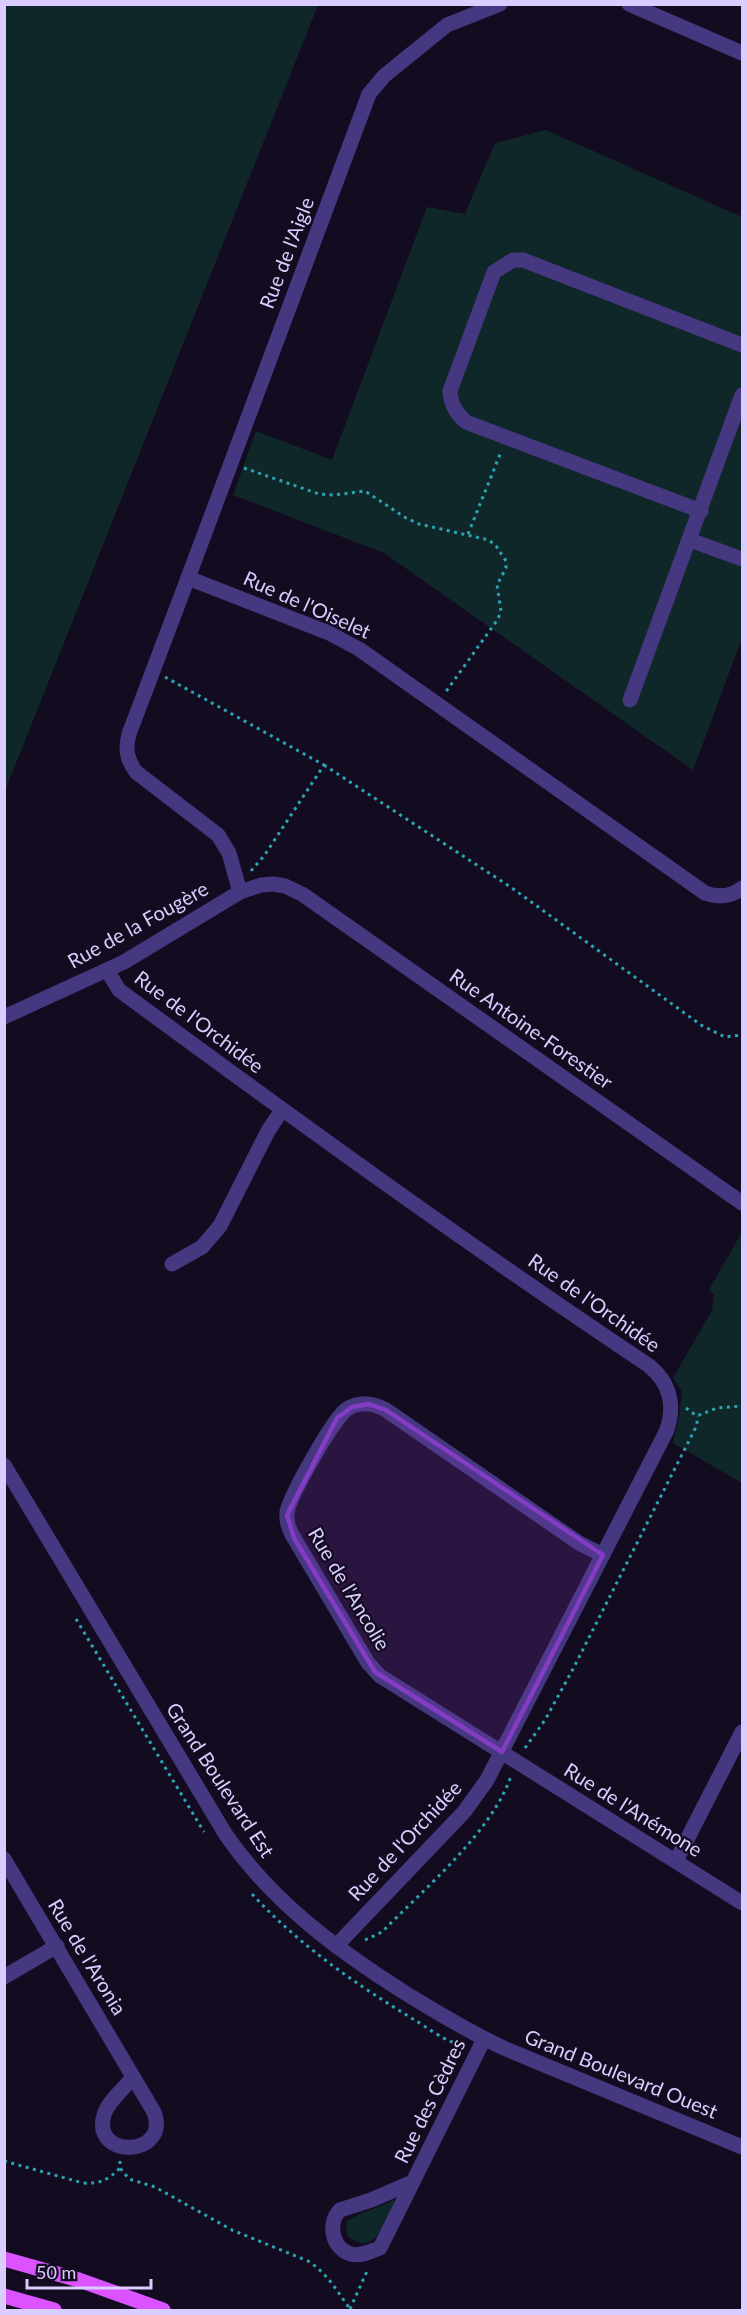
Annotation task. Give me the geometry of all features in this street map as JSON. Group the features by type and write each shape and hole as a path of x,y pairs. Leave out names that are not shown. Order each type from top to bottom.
{"main road":[{"path":"4,2259 79,2280 163,2310"},
{"path":"4,2296 54,2310"}],"street":[{"name":"Rue de l'Aigle","path":"188,578 369,94 384,76 447,25 500,4"},
{"path":"629,4 742,53"},
{"path":"701,511 466,422 451,402 450,391 494,272 513,260 523,260 742,345"},
{"path":"630,700 742,395"},
{"path":"690,540 742,559"},
{"path":"188,578 127,740 127,751 130,762 141,776 218,835 229,852 240,892"},
{"name":"Rue de l'Oiselet","path":"188,578 339,638 369,655 705,893 722,896 733,894 742,888"},
{"name":"Rue de la Fougère","path":"4,1017 107,970 240,892 261,885 273,884 295,890"},
{"name":"Rue Antoine-Forestier","path":"295,890 742,1203"},
{"name":"Rue de l'Orchidée","path":"107,970 119,990 368,1173 646,1363 663,1379 669,1392 671,1405 669,1426 480,1792 464,1812 336,1946"},
{"path":"172,1264 202,1247 220,1226 268,1131 282,1110"},
{"name":"Rue de l'Ancolie","path":"502,1752 384,1679 372,1667 290,1531 287,1515 292,1499 337,1418 352,1407 369,1404 386,1410 579,1543 603,1555"},
{"name":"Grand Boulevard Est","path":"4,1465 226,1835 248,1865 299,1917 336,1946 408,1994 484,2039"},
{"path":"676,1861 742,1732"},
{"name":"Rue de l'Anémone","path":"502,1752 742,1903"},
{"name":"Rue de l'Aronia","path":"4,1859 154,2112 156,2128 151,2137 133,2148 124,2148"},
{"path":"4,1977 57,1946"},
{"name":"Grand Boulevard Ouest","path":"484,2039 742,2147"},
{"name":"Rue des Cèdres","path":"414,2182 340,2210 332,2223 333,2235 338,2245 347,2253 356,2255 380,2248 414,2182 484,2039"},
{"path":"124,2148 115,2144 108,2137 103,2119 107,2108 133,2077"}],"path":[{"path":"468,534 507,438"},
{"path":"231,463 319,494 364,491 419,524 468,534 489,540 496,546 506,561 506,568 497,585 501,611 498,619 437,704"},
{"path":"153,671 324,765 512,888 701,1025 725,1037 742,1035"},
{"path":"240,892 252,868 264,856 324,765"},
{"path":"697,1416 717,1408 742,1406"},
{"path":"682,1408 690,1410 697,1416"},
{"path":"525,1748 542,1726 573,1670 696,1425 697,1416"},
{"path":"367,1938 382,1932 475,1836 497,1805 510,1778"},
{"path":"4,2161 95,2184 111,2177 120,2168 124,2148"},
{"path":"120,2168 129,2179 155,2187 232,2230 308,2261 329,2279 349,2310"},
{"path":"349,2310 372,2262"}],"highlighted area":[{"path":"369,1404 386,1410 603,1555 502,1752 375,1672 294,1538 287,1515 337,1418 352,1407"}],"green space":[{"path":"4,5 318,5 5,791"},
{"path":"546,130 742,217 742,638 693,770 384,553 233,495 256,431 332,460 427,207 465,214 495,143"},
{"path":"742,1232 742,1483 673,1443 682,1392 673,1378 712,1311 714,1295 709,1290"},
{"path":"393,2200 396,2203 388,2219 372,2241 357,2242 348,2236 346,2223 349,2220"}]}
